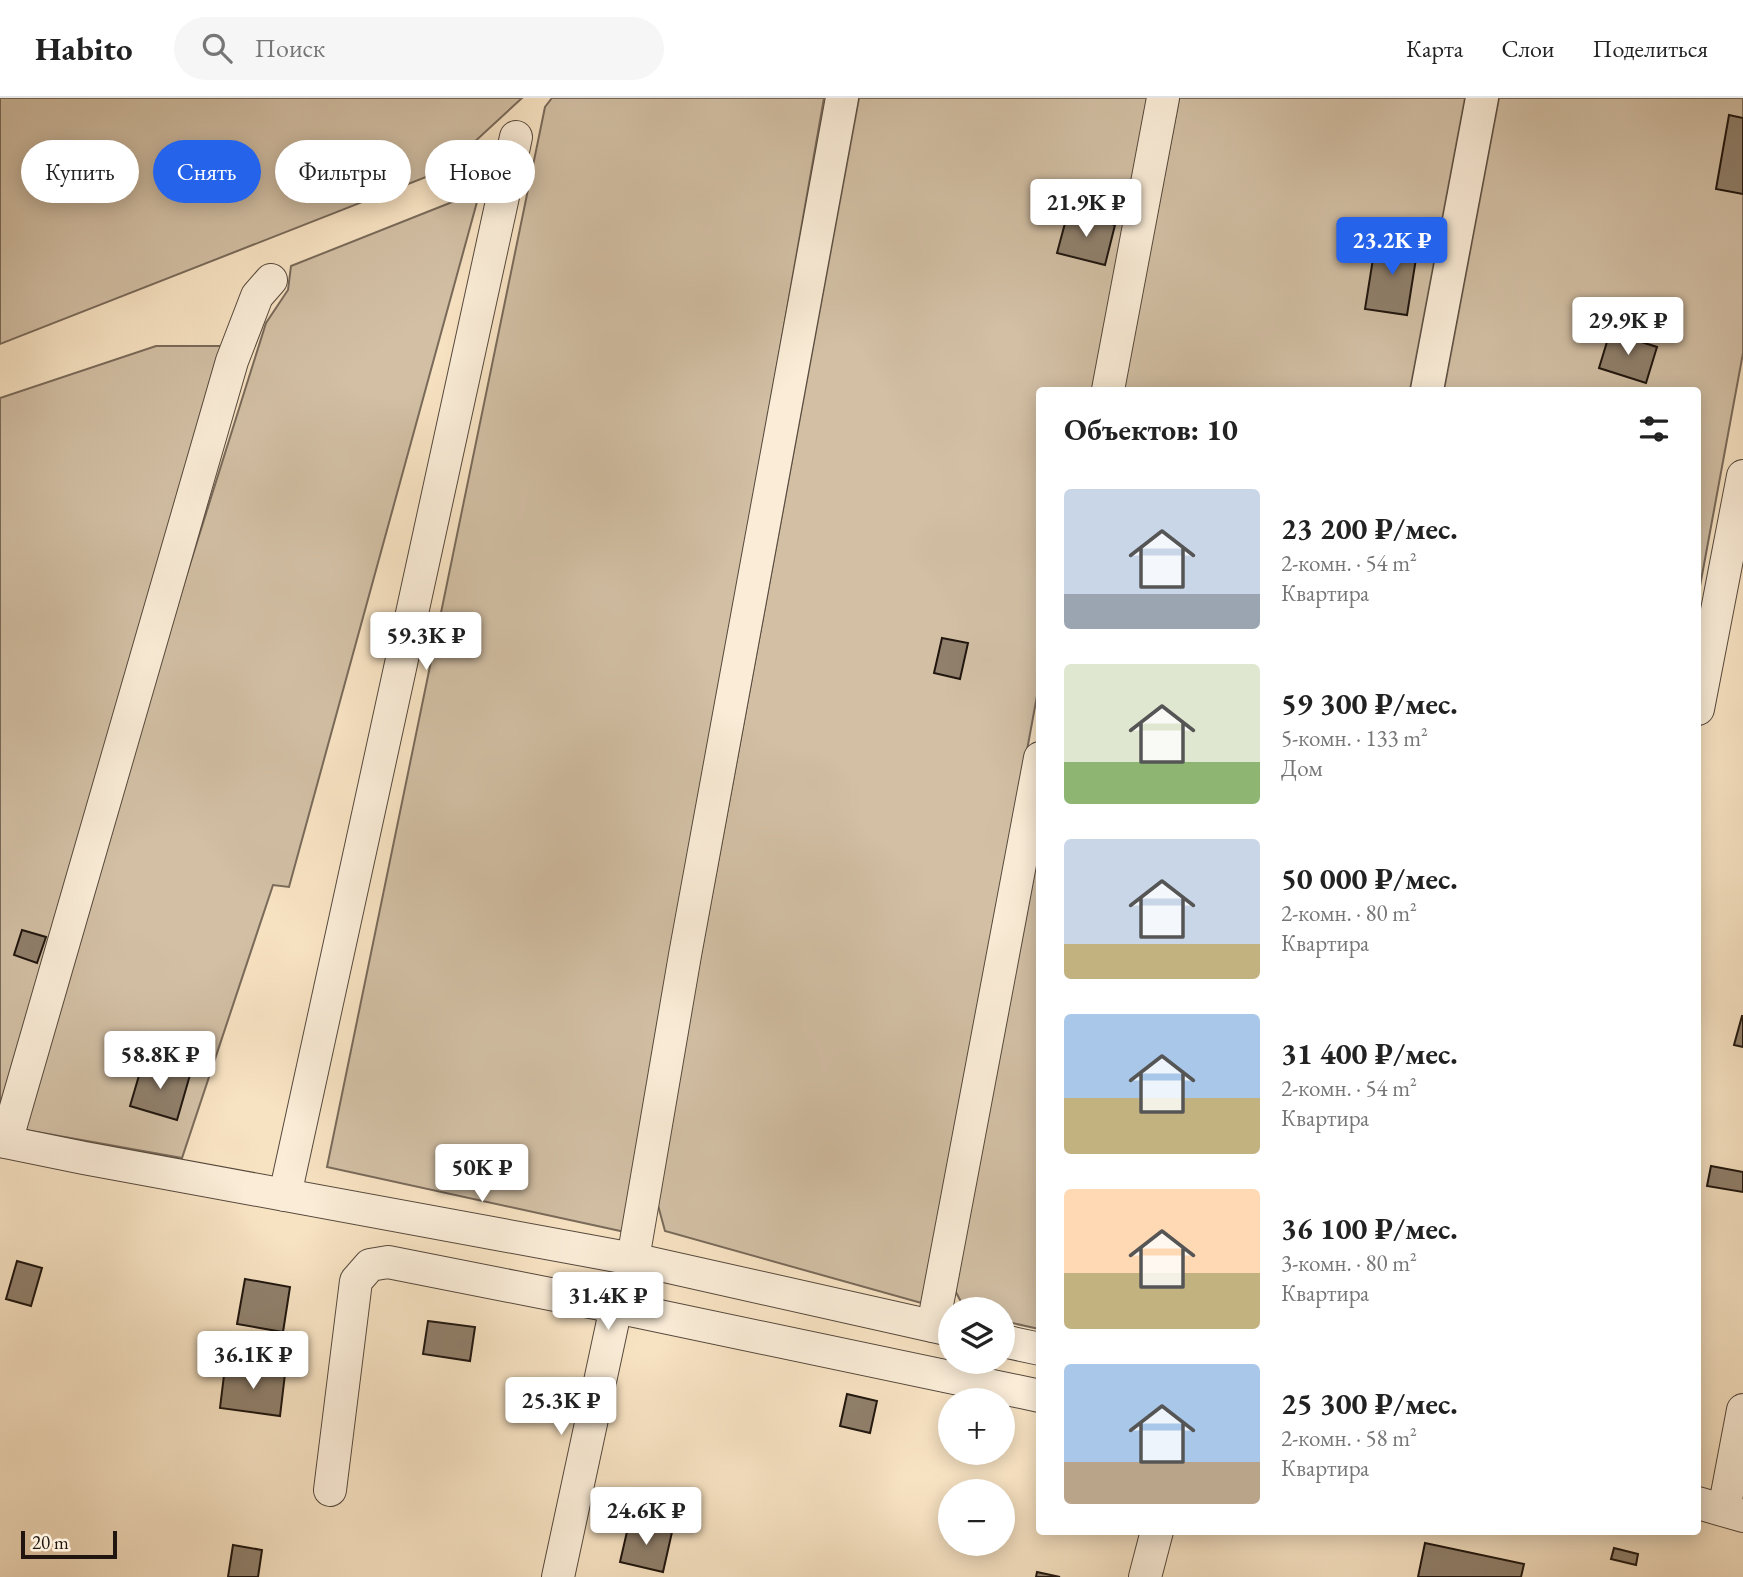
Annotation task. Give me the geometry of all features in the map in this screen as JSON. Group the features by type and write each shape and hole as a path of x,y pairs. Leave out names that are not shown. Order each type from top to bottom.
{"street":[{"path":"633,1259 685,955 842,98"},
{"path":"1109,387 1163,98"},
{"path":"1428,387 1482,98"},
{"path":"285,1195 516,137"},
{"path":"271,280 257,296 232,361 3,1141 633,1259 938,1327"},
{"path":"1701,693 1743,476"},
{"path":"947,1297 1036,781"},
{"path":"330,1490 356,1282 369,1265 388,1262 1036,1395"},
{"path":"558,1577 617,1307"},
{"path":"1015,1344 1036,1348"},
{"path":"1722,1510 1743,1410"},
{"path":"1145,1577 1156,1535"}],"shaded area":[{"path":"0,98 522,98 476,140 425,140 425,177 411,183 411,140 275,140 275,203 360,203 0,344"},
{"path":"552,98 824,98 625,1232 327,1167 525,203 535,203 535,156 545,107"},
{"path":"859,98 1151,98 1095,387 1036,387 1036,701 925,1304 665,1231 656,1198"},
{"path":"1179,98 1465,98 1411,387 1124,387"},
{"path":"1499,98 1743,98 1743,353 1701,581 1701,387 1445,387"},
{"path":"450,203 477,203 289,887 273,885 182,1158 20,1129 186,577 266,323 288,290 291,266"},
{"path":"156,346 226,346 0,1116 0,398"},
{"path":"1036,845 1036,1328 1015,1324 1015,1297 958,1297 952,1285"}],"building":[{"path":"1729,115 1743,118 1743,194 1716,189"},
{"path":"1068,212 1115,225 1105,265 1057,253"},
{"path":"1376,240 1418,246 1407,315 1365,309"},
{"path":"1610,332 1657,347 1646,383 1599,368"},
{"path":"942,638 968,643 960,679 934,673"},
{"path":"22,930 46,937 37,963 14,955"},
{"path":"1743,1016 1743,1047 1734,1045"},
{"path":"143,1062 190,1075 177,1120 130,1106"},
{"path":"1711,1166 1743,1172 1743,1192 1707,1186"},
{"path":"17,1261 42,1268 31,1306 6,1299"},
{"path":"245,1279 290,1287 283,1332 237,1324"},
{"path":"428,1321 475,1327 470,1361 423,1354"},
{"path":"225,1367 285,1374 280,1416 220,1408"},
{"path":"847,1394 877,1401 870,1433 840,1426"},
{"path":"629,1523 672,1532 663,1572 620,1562"},
{"path":"1425,1543 1524,1564 1521,1577 1418,1577"},
{"path":"233,1545 262,1550 258,1577 228,1577"},
{"path":"1614,1548 1638,1554 1636,1565 1611,1559"},
{"path":"1037,1572 1060,1577 1036,1577"}]}
